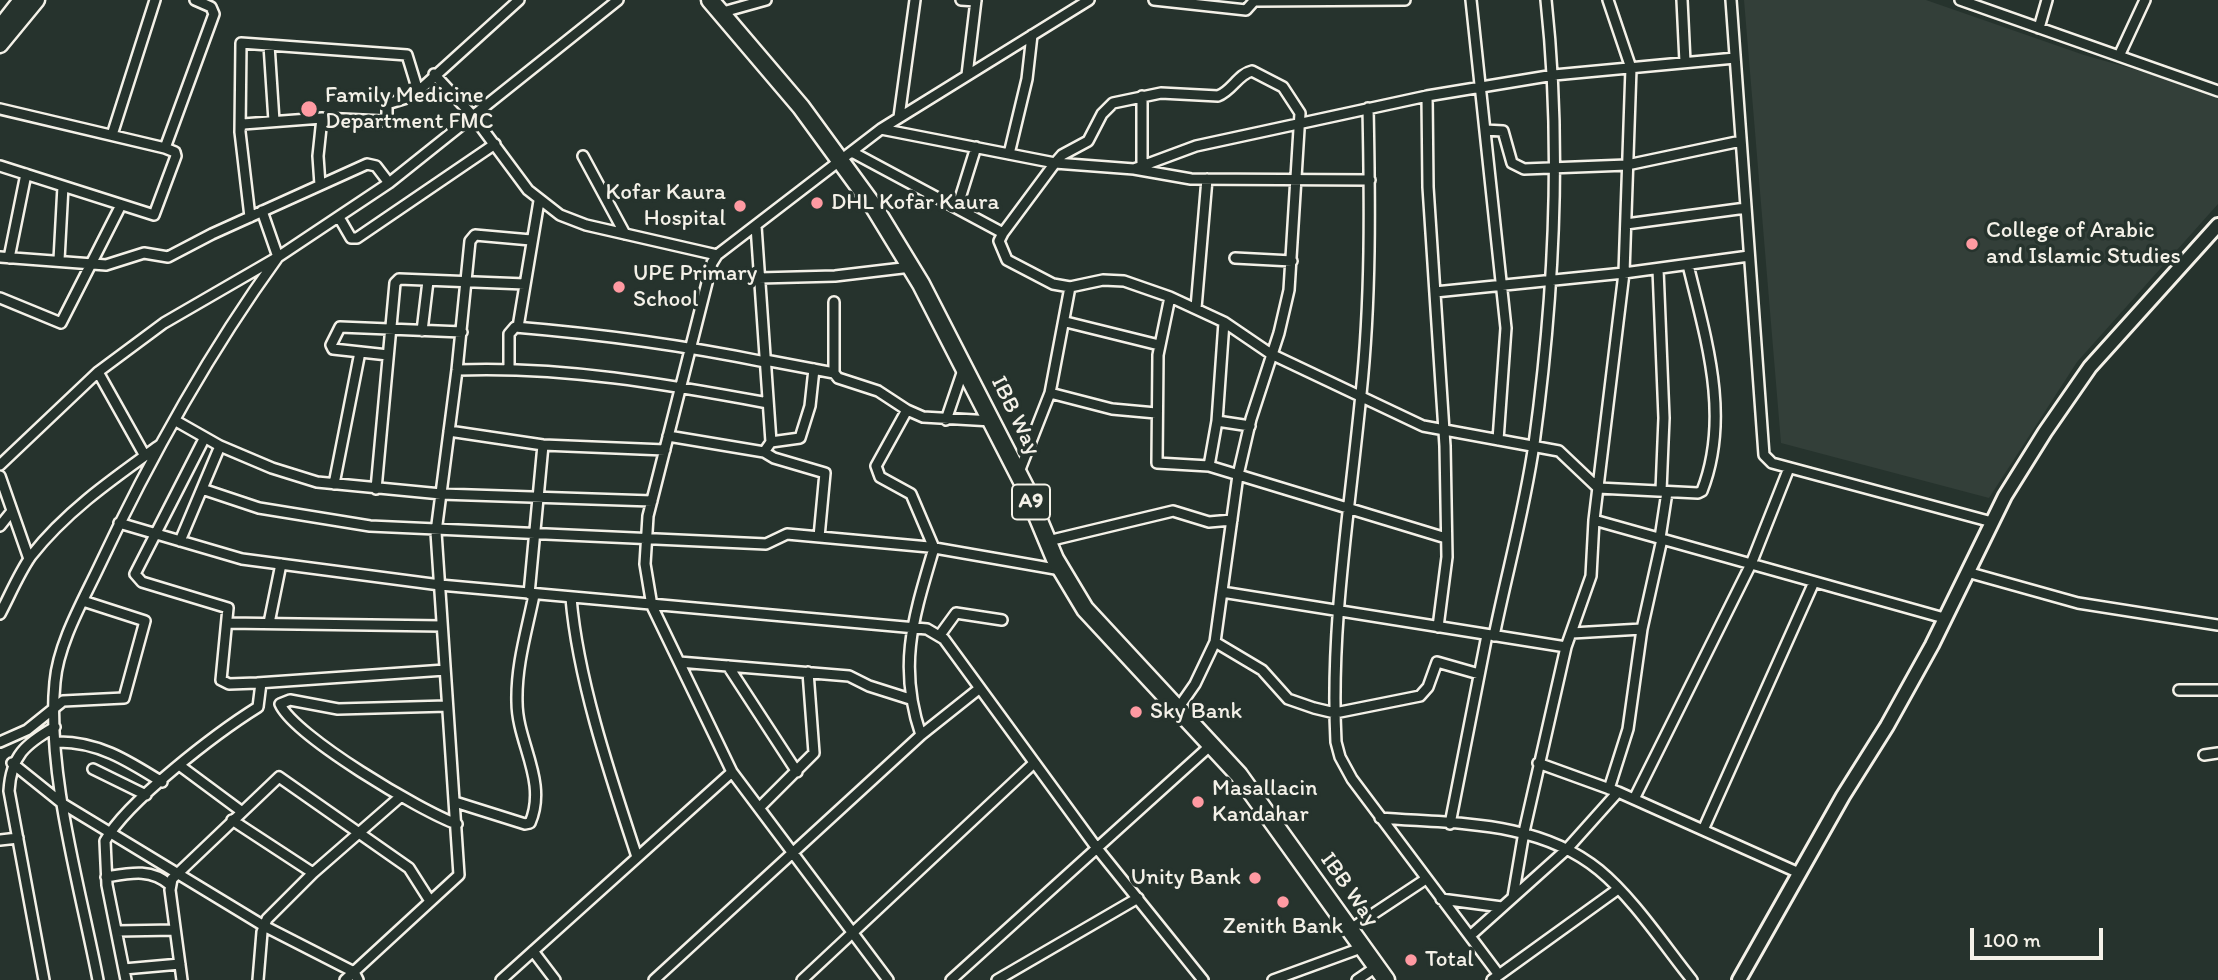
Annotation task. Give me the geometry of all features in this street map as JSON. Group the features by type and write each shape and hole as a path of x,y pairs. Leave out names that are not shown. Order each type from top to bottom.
{"highway":[{"name":"IBB Way","path":"710,0 846,156 965,366 1061,570 1099,627 1179,707 1239,775 1381,974"}],"main road":[{"path":"0,27 21,0"},
{"path":"0,45 37,0"}],"street":[{"path":"112,135 155,0"},
{"path":"165,148 214,14 211,7 195,0"},
{"path":"241,127 243,124 321,118 383,121 387,119 386,105 407,100 519,0"},
{"path":"0,465 98,372 164,323 340,219 618,0"},
{"path":"723,12 766,0"},
{"path":"899,117 915,0"},
{"path":"961,0 976,0 967,75"},
{"path":"882,977 732,772 652,606 645,564 652,501 712,263 717,255 881,129 1089,0"},
{"path":"1154,0 1245,10 1255,0 1405,0"},
{"path":"1471,0 1506,327 1498,440"},
{"path":"1450,824 1479,674 1534,445 1550,281 1554,169 1554,75 1546,0"},
{"path":"1514,897 1538,763 1566,647 1591,576 1594,520 1625,274 1631,68 1608,0"},
{"path":"1682,0 1685,62"},
{"path":"1731,0 1764,455 1772,463 1789,468 1992,522"},
{"path":"1960,0 1987,5 2039,28 2218,92"},
{"path":"2039,28 2047,0"},
{"path":"2119,56 2145,0"},
{"path":"1009,154 1027,79 1032,35"},
{"path":"250,217 241,127 241,45 244,43 407,55 418,90"},
{"path":"269,45 274,121"},
{"path":"1138,167 1196,146 1427,96 1554,75 1735,58"},
{"path":"1179,707 1201,673 1215,642 1238,475 1250,426 1271,354 1282,322 1292,261 1301,122 1290,93 1273,80 1252,71 1244,73 1218,96 1161,93 1113,103 1102,114 1088,141 1062,155 1055,163 1003,233 999,241 1007,260 1053,284 1070,287 1103,280 1124,281 1170,297 1224,322 1271,354 1423,426 1559,451 1569,458 1590,484 1598,488 1702,491 1715,452 1717,416 1705,336 1688,265"},
{"path":"434,74 473,116 539,201 573,220 717,255"},
{"path":"1138,167 1142,96"},
{"path":"1427,96 1447,557 1438,627"},
{"path":"1368,108 1368,311 1339,612 1335,713 1340,757 1380,818 1470,936 1496,977 1618,889"},
{"path":"0,109 165,148 175,152 176,159 154,215 0,166"},
{"path":"320,185 318,156 321,118"},
{"path":"881,129 1055,163 1138,167 1208,179 1370,180"},
{"path":"1485,130 1503,131 1512,163 1517,167 1554,169 1627,165 1741,141"},
{"path":"340,219 351,238 356,238 495,144"},
{"path":"957,208 976,147"},
{"path":"583,156 625,234"},
{"path":"846,156 957,208 1003,233"},
{"path":"26,174 4,258 91,264 117,264 144,253 161,257 176,253 262,211 373,164 389,183"},
{"path":"1196,308 1208,179"},
{"path":"59,260 63,186"},
{"path":"518,327 539,201"},
{"path":"0,298 61,323 121,205"},
{"path":"1626,224 1746,208"},
{"path":"262,211 278,257"},
{"path":"1739,980 1887,726 1992,522 2045,432 2090,367 2218,225"},
{"path":"756,226 771,442 770,448 764,452"},
{"path":"345,980 356,976 459,875 458,827 444,670 436,532 462,332 470,241 475,235 531,240"},
{"path":"1435,292 1625,274 1749,256"},
{"path":"98,980 63,804 54,708 59,662 83,601 119,523 245,302 278,257"},
{"path":"1235,258 1292,261"},
{"path":"759,278 835,276 911,267"},
{"path":"1470,936 1567,849 1614,790 1628,729 1642,629 1661,539 1664,418 1658,269"},
{"path":"376,489 396,283 399,279 525,284"},
{"path":"422,331 428,281"},
{"path":"1018,474 1050,393 1066,322 1070,287"},
{"path":"1170,297 1160,345 1156,413 1157,463 1209,466 1446,538"},
{"path":"834,302 834,373 838,378 878,391 907,410 946,420 992,421"},
{"path":"1066,322 1160,345"},
{"path":"1209,466 1217,421 1224,322"},
{"path":"509,368 509,334 514,327 518,327 601,334 691,347 834,373"},
{"path":"388,355 331,347 338,329 462,332"},
{"path":"334,484 360,352"},
{"path":"946,420 965,366"},
{"path":"457,370 509,368 597,374 768,403"},
{"path":"771,442 800,438 810,406 814,369"},
{"path":"98,372 145,456"},
{"path":"1050,393 1112,410 1156,413"},
{"path":"907,410 876,466 877,472 911,494 934,548 911,627 910,699 921,735"},
{"path":"176,421 204,439 269,467 334,484 441,494 652,501"},
{"path":"1217,421 1250,426"},
{"path":"449,431 543,444 665,450"},
{"path":"668,436 764,452 774,458 825,473 819,537"},
{"path":"204,439 135,574 136,578 220,604 228,612 221,680 229,684 261,686 444,670"},
{"path":"0,614 29,559 53,530 105,485 164,442"},
{"path":"455,802 525,824 530,823 533,816 537,789 517,704 522,651 532,594 534,533 543,444"},
{"path":"180,541 220,446"},
{"path":"1634,799 1751,564 1789,468"},
{"path":"0,476 29,559"},
{"path":"202,489 259,508 313,519 436,532 647,537 766,544 787,534 934,548 1061,570"},
{"path":"0,526 12,511"},
{"path":"1048,541 1173,511 1209,522 1232,520"},
{"path":"1594,520 1944,618"},
{"path":"119,523 237,558 440,585 927,629 940,635 1096,847 1203,980"},
{"path":"268,624 281,564"},
{"path":"1967,572 2078,603 2218,625"},
{"path":"1703,830 1814,582"},
{"path":"1222,592 1566,647"},
{"path":"571,598 574,631 584,678 637,858"},
{"path":"0,742 27,730 70,699 124,698 145,624 142,619 83,601"},
{"path":"940,635 956,613 1002,620"},
{"path":"227,623 442,626"},
{"path":"1572,633 1642,629"},
{"path":"1215,642 1262,670 1288,699 1335,713 1420,695 1428,687 1437,662 1479,674"},
{"path":"679,662 849,676 869,686 910,699"},
{"path":"729,666 797,772"},
{"path":"759,808 814,752 808,672"},
{"path":"127,980 106,877 105,841 179,765 258,707 261,686"},
{"path":"654,980 921,735 980,688"},
{"path":"2179,690 2218,690"},
{"path":"447,706 338,709 289,701 280,704 302,727 399,799 458,827"},
{"path":"44,980 9,791 12,763 40,735 55,725"},
{"path":"56,742 75,742 100,748 162,782"},
{"path":"951,980 1211,745"},
{"path":"2204,755 2218,753"},
{"path":"12,763 63,804 112,831 264,926 356,976"},
{"path":"802,980 1034,763"},
{"path":"1538,763 1614,790 1799,873"},
{"path":"179,765 242,811"},
{"path":"93,769 146,796"},
{"path":"501,980 732,772"},
{"path":"182,980 170,885 177,873 279,777 409,868 430,901"},
{"path":"258,980 264,926 313,873 399,799"},
{"path":"1380,818 1524,832 1567,849 1598,869 1618,889 1692,980"},
{"path":"232,820 313,873"},
{"path":"0,840 18,838"},
{"path":"106,877 155,874 170,885"},
{"path":"1349,931 1426,879"},
{"path":"998,980 1138,898"},
{"path":"1441,899 1502,907"},
{"path":"117,931 175,930"},
{"path":"1273,980 1361,948"},
{"path":"533,951 555,980"},
{"path":"124,969 180,964"},
{"path":"1357,980 1381,974"}],"shaded area":[{"name":"College of Arabic and Islamic Studies","path":"1744,0 1926,0 2084,55 2218,93 2218,204 2077,362 1989,498 1781,443"}],"place":[{"name":"Family Medicine Department FMC","path":"309,109"},
{"name":"DHL Kofar Kaura","path":"817,203"},
{"name":"Kofar Kaura Hospital","path":"740,206"},
{"name":"College of Arabic and Islamic Studies","path":"1972,244"},
{"name":"UPE Primary School","path":"619,287"},
{"name":"Sky Bank","path":"1136,712"},
{"name":"Masallacin Kandahar","path":"1198,802"},
{"name":"Unity Bank","path":"1255,878"},
{"name":"Zenith Bank","path":"1283,902"},
{"name":"Total","path":"1411,960"}]}
